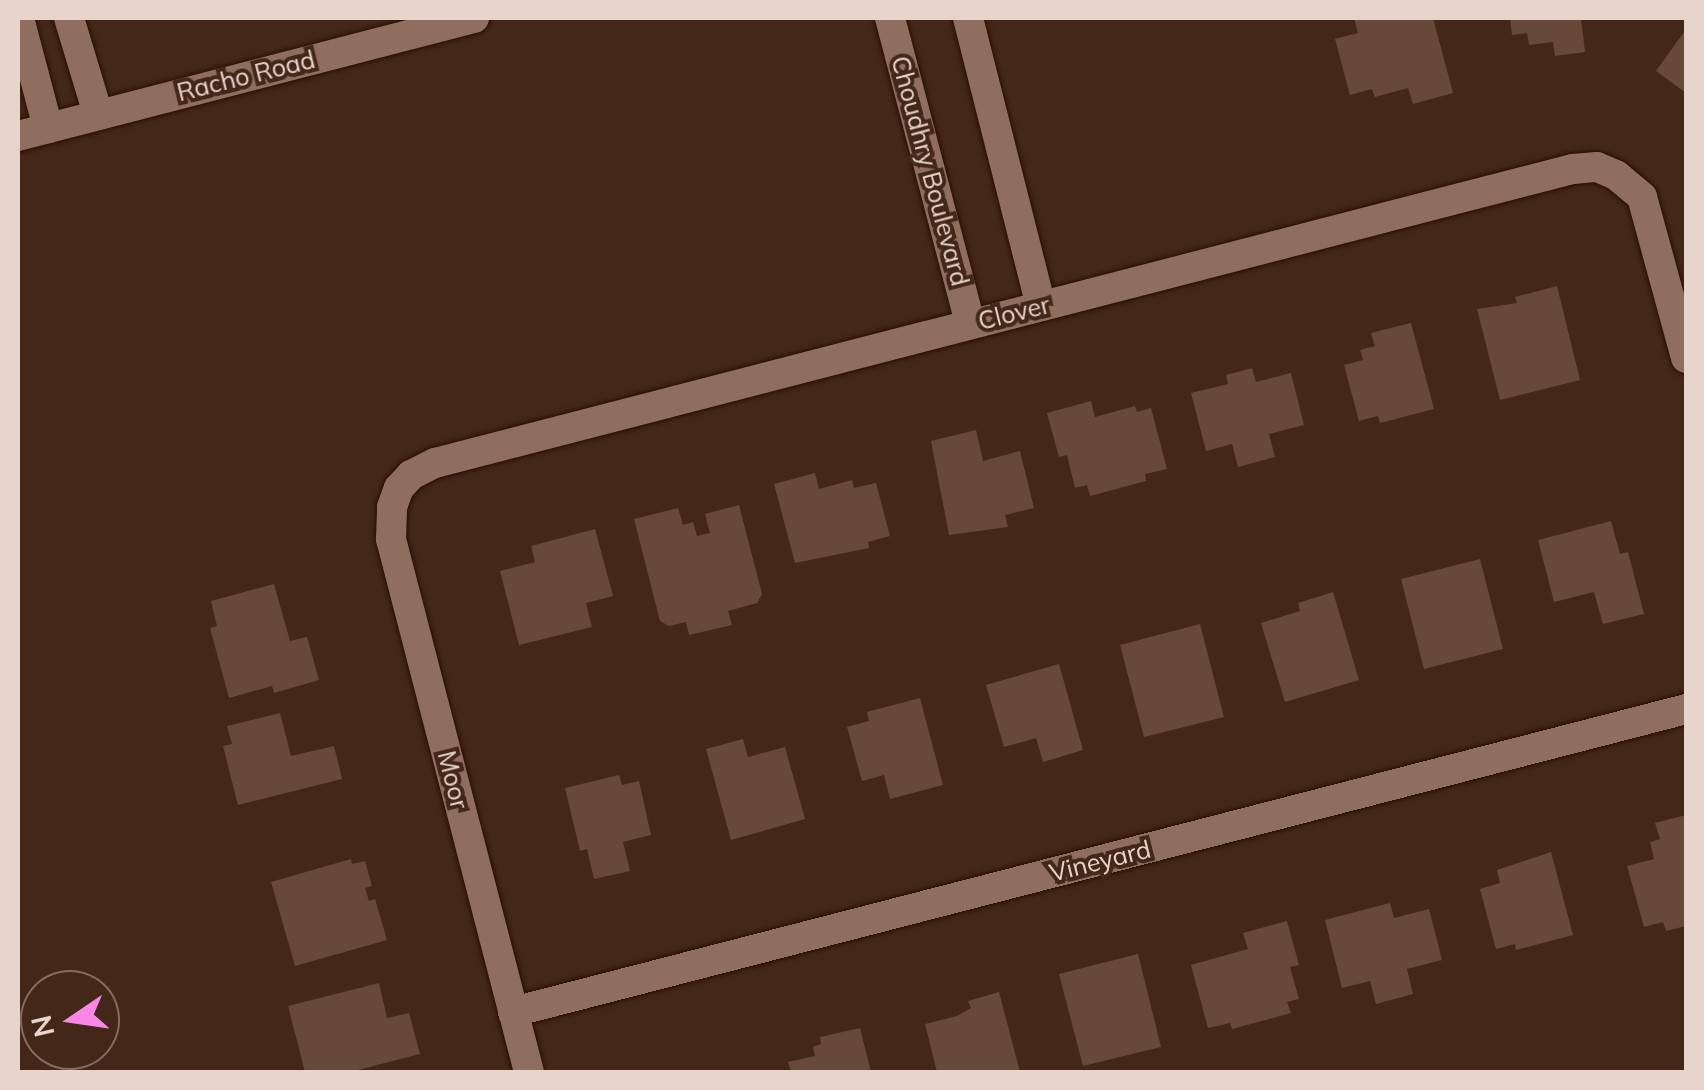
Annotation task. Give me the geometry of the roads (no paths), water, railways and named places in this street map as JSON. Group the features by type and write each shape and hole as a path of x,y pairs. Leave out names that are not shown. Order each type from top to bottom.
{"street":[{"path":"19,18 48,128"},
{"path":"69,18 98,114"},
{"name":"Racho Road","path":"18,136 474,18"},
{"name":"Choudhry Boulevard","path":"890,18 970,324"},
{"path":"968,18 1042,306"},
{"name":"Clover","path":"398,488 436,463 1573,170 1597,168 1633,186 1649,210 1686,358"},
{"name":"Moor","path":"398,488 392,508 391,539 528,1072"},
{"name":"Vineyard","path":"513,1012 1686,709"}]}
